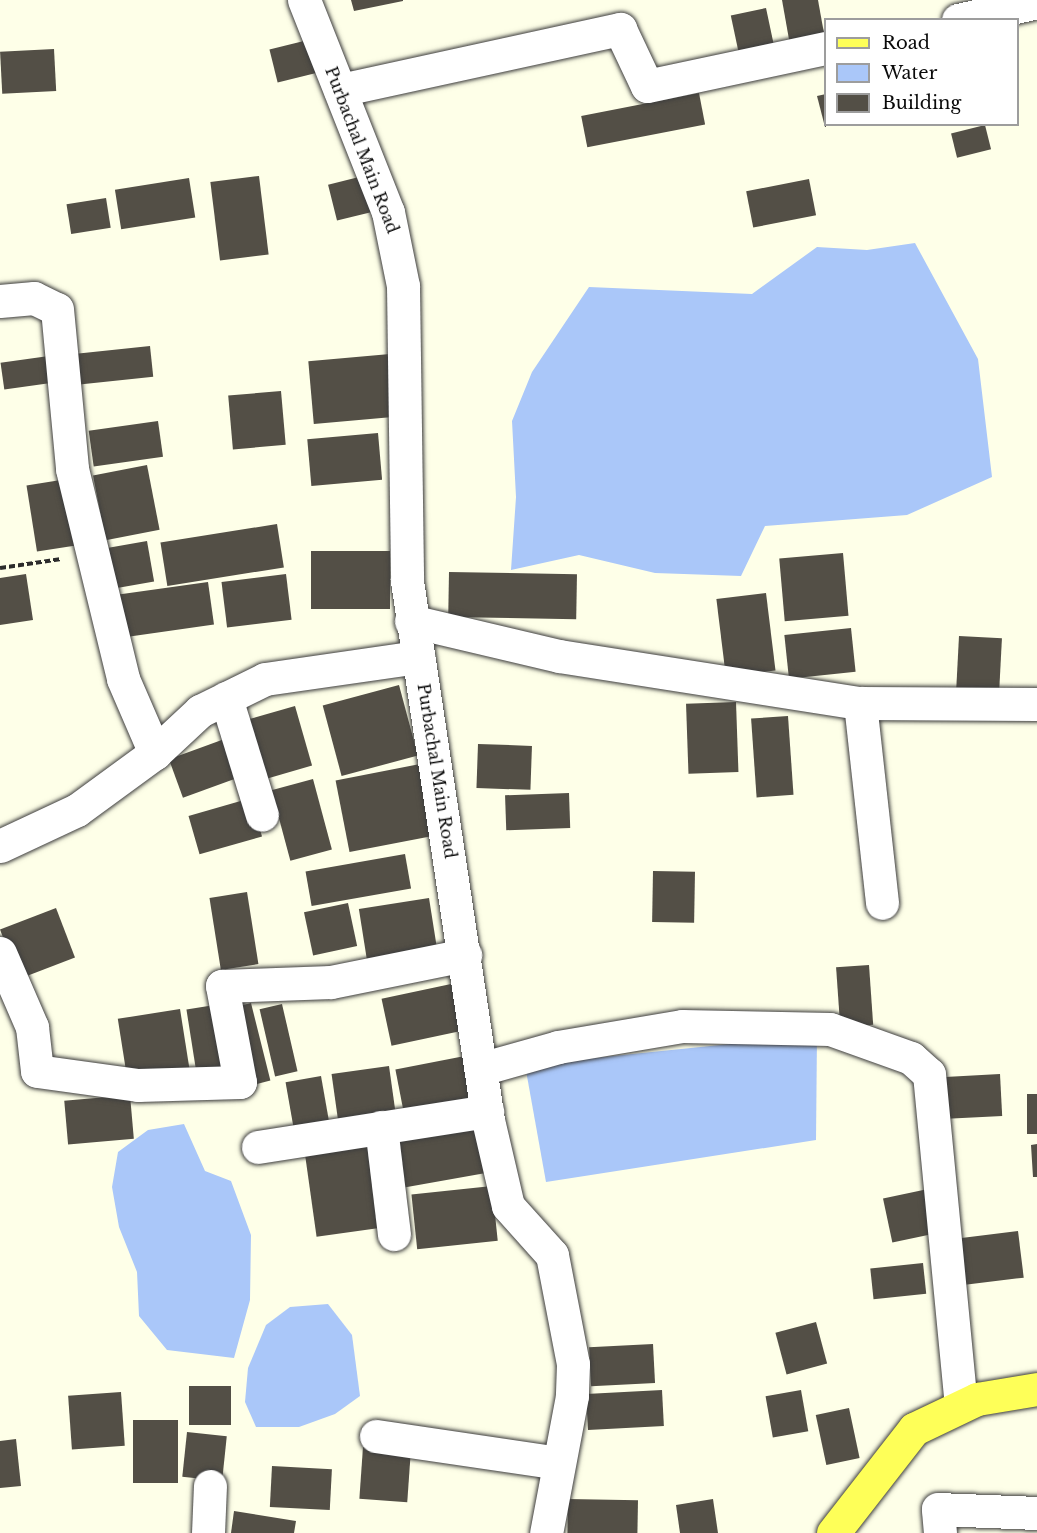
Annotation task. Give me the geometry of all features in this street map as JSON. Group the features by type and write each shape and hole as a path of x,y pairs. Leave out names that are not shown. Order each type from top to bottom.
{"main road":[{"path":"833,1533 914,1429 961,1404 1037,1389"}],"street":[{"name":"Purbachal Main Road","path":"304,0 390,218 403,286 411,621 484,1068 487,1111 504,1197 552,1255 573,1381 546,1533"},
{"path":"967,18 1037,2"},
{"path":"340,90 620,29 647,86 824,48"},
{"path":"0,301 34,298 57,309 72,469 123,679 155,753"},
{"path":"411,621 559,656 860,703 1037,704"},
{"path":"0,846 77,810 155,753 200,711 265,679 418,657"},
{"path":"226,698 262,815"},
{"path":"860,703 882,903"},
{"path":"0,953 32,1027 37,1071 138,1085 240,1082 222,986 331,982 465,955"},
{"path":"484,1068 558,1047 682,1026 830,1029 911,1058 929,1074 961,1404"},
{"path":"258,1147 487,1111"},
{"path":"381,1128 394,1234"},
{"path":"376,1436 558,1463"},
{"path":"208,1533 210,1486"},
{"path":"940,1533 938,1509 1030,1520"}],"path":[{"path":"0,568 94,555"}],"water":[{"path":"915,243 978,359 992,477 907,515 765,526 741,576 655,573 579,555 511,570 516,497 512,421 532,372 589,287 752,294 817,247 867,250"},
{"path":"817,1035 816,1140 546,1182 525,1065"},
{"path":"184,1124 205,1171 231,1181 251,1235 250,1300 234,1358 167,1350 139,1316 137,1272 119,1227 112,1187 118,1152 148,1130"},
{"path":"328,1304 352,1335 360,1396 335,1414 299,1427 256,1427 245,1402 248,1368 266,1325 290,1307"}],"building":[{"path":"351,0 403,0 403,1 354,11"},
{"path":"782,0 818,0 824,39 790,45"},
{"path":"766,8 776,57 741,64 731,15"},
{"path":"316,38 324,71 278,83 269,50"},
{"path":"54,49 56,91 2,94 0,52"},
{"path":"699,93 705,124 587,147 581,116"},
{"path":"824,94 824,123 817,96"},
{"path":"985,126 991,149 957,158 951,133"},
{"path":"259,176 269,254 220,260 210,182"},
{"path":"363,176 372,212 337,221 328,185"},
{"path":"189,178 195,218 121,229 115,190"},
{"path":"809,179 816,215 753,228 746,191"},
{"path":"106,198 111,228 71,234 66,204"},
{"path":"150,346 153,377 80,385 76,354"},
{"path":"390,354 395,417 314,424 308,361"},
{"path":"56,355 60,382 4,390 1,363"},
{"path":"281,391 286,445 233,449 228,396"},
{"path":"158,421 163,457 94,466 89,431"},
{"path":"378,433 382,480 311,486 307,439"},
{"path":"147,465 160,530 106,540 93,475"},
{"path":"67,479 77,545 37,552 27,485"},
{"path":"277,524 284,567 167,586 160,542"},
{"path":"147,541 154,581 116,588 109,548"},
{"path":"311,551 390,551 390,609 311,609"},
{"path":"843,553 848,616 785,621 779,559"},
{"path":"449,572 577,574 576,619 448,617"},
{"path":"26,574 33,620 0,625 0,578"},
{"path":"286,574 292,620 227,628 221,582"},
{"path":"208,582 214,625 123,637 117,595"},
{"path":"766,593 776,670 726,677 716,599"},
{"path":"851,628 856,672 789,679 784,635"},
{"path":"959,636 1002,638 999,698 956,696"},
{"path":"399,685 418,756 342,776 323,705"},
{"path":"736,702 738,772 688,774 686,704"},
{"path":"295,706 312,766 264,779 247,720"},
{"path":"788,716 794,795 757,797 751,719"},
{"path":"230,737 244,776 183,798 169,759"},
{"path":"478,744 532,746 530,790 476,788"},
{"path":"420,764 434,836 350,852 336,780"},
{"path":"313,779 332,850 290,861 271,790"},
{"path":"569,793 570,828 506,830 505,795"},
{"path":"251,798 262,836 200,854 189,816"},
{"path":"405,854 411,888 312,906 306,872"},
{"path":"653,871 695,872 694,923 652,922"},
{"path":"247,892 258,964 221,970 209,898"},
{"path":"429,898 438,957 368,968 359,909"},
{"path":"348,903 357,946 313,955 304,912"},
{"path":"56,908 75,957 19,979 0,929"},
{"path":"869,965 873,1025 840,1027 836,967"},
{"path":"451,984 461,1031 392,1046 382,999"},
{"path":"251,1003 270,1081 247,1086 228,1009"},
{"path":"221,1004 231,1069 197,1075 186,1009"},
{"path":"282,1004 298,1071 275,1076 260,1009"},
{"path":"180,1009 190,1070 127,1080 118,1019"},
{"path":"470,1055 480,1108 406,1123 395,1070"},
{"path":"389,1066 397,1120 339,1129 332,1074"},
{"path":"1000,1074 1002,1116 947,1119 945,1077"},
{"path":"321,1076 331,1133 296,1139 286,1082"},
{"path":"1027,1094 1037,1094 1037,1134 1027,1134"},
{"path":"130,1095 134,1139 68,1145 64,1101"},
{"path":"482,1127 490,1172 404,1187 396,1142"},
{"path":"380,1142 392,1226 317,1237 305,1153"},
{"path":"1037,1144 1037,1177 1033,1177 1031,1145"},
{"path":"492,1186 498,1241 417,1249 411,1194"},
{"path":"928,1189 937,1233 892,1243 883,1199"},
{"path":"1018,1231 1024,1278 961,1285 955,1239"},
{"path":"923,1263 926,1294 874,1299 870,1269"},
{"path":"816,1322 827,1364 787,1374 775,1333"},
{"path":"653,1344 655,1383 591,1386 589,1347"},
{"path":"189,1386 231,1386 231,1425 189,1425"},
{"path":"662,1390 664,1426 588,1430 586,1394"},
{"path":"801,1390 808,1431 773,1438 766,1396"},
{"path":"121,1392 125,1446 72,1450 68,1396"},
{"path":"849,1408 860,1458 826,1465 816,1415"},
{"path":"133,1420 178,1420 178,1483 133,1483"},
{"path":"187,1432 227,1436 222,1481 182,1477"},
{"path":"16,1439 21,1486 0,1488 0,1441"},
{"path":"363,1447 411,1450 407,1502 359,1499"},
{"path":"272,1466 332,1469 330,1510 270,1507"},
{"path":"568,1499 638,1500 637,1533 567,1533"},
{"path":"713,1499 718,1533 680,1533 676,1505"},
{"path":"234,1511 296,1521 294,1533 231,1533"}]}
